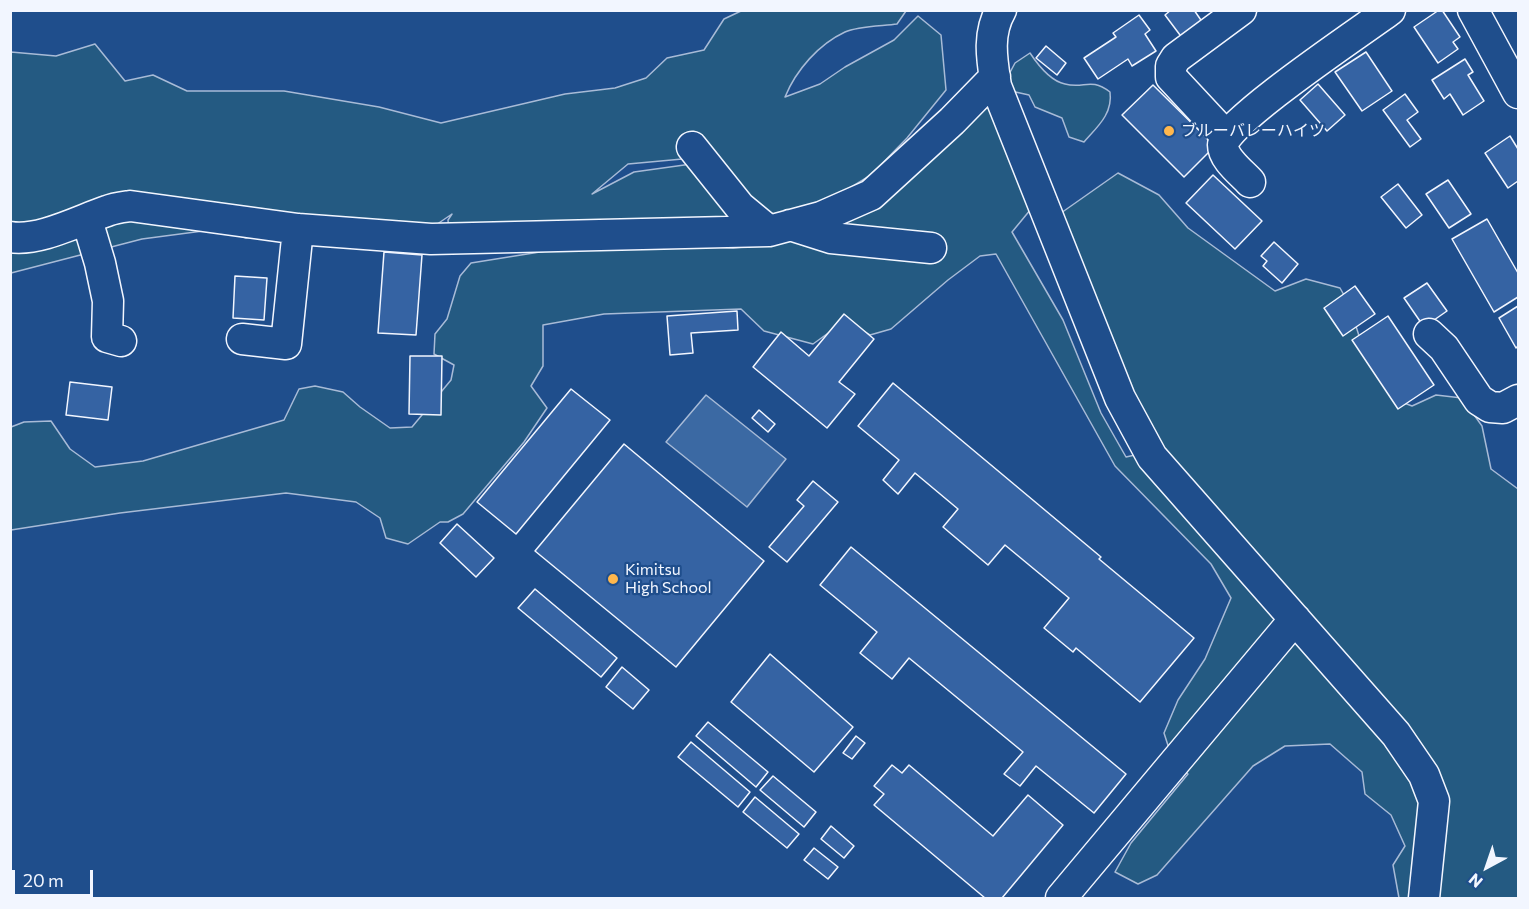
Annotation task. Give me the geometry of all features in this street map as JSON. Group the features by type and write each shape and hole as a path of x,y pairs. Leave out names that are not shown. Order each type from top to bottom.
{"street":[{"path":"1001,10 994,22 991,50 996,86 1120,398 1152,456 1396,734 1424,775 1434,801 1424,898"},
{"path":"1226,136 1204,100 1171,77 1171,66 1176,58 1240,10"},
{"path":"1250,182 1228,158 1223,146 1226,136 1250,112 1390,10"},
{"path":"1473,10 1518,93"},
{"path":"692,147 740,207 780,228 821,217 871,195 952,122 995,77"},
{"path":"10,237 20,239 87,220 108,210 130,206 298,229 431,239 780,228 831,238 931,248"},
{"path":"87,220 100,263 108,302 107,337 121,341"},
{"path":"242,339 286,344 298,229"},
{"path":"1429,334 1444,348 1479,400 1490,407 1503,408 1518,400"},
{"path":"1061,898 1296,619"}],"shaded area":[{"path":"741,11 906,11 897,24 850,30 826,43 795,77 785,97 820,84 845,67 894,40 918,16 941,35 946,90 907,138 871,175 822,205 767,216 449,230 448,220 452,214 402,248 330,226 246,238 218,229 142,239 11,273 11,52 56,56 95,44 125,81 153,75 187,91 284,91 379,107 441,123 565,94 615,88 646,78 667,58 704,50 724,19","holes":["715,156 713,161 634,172 592,194 628,164"]},
{"path":"1030,53 1054,80 1072,85 1097,85 1110,92 1107,114 1084,142 1069,137 1062,118 1035,107 1029,95 1011,91 1007,78 1015,63"},
{"path":"992,101 1031,209 1012,232 1063,320 1101,413 1126,457 1144,453 1061,213 1118,173 1159,195 1188,228 1275,291 1306,279 1340,288 1349,304 1360,339 1399,401 1412,406 1436,395 1462,398 1482,426 1491,469 1518,489 1518,898 1399,898 1393,865 1405,846 1391,815 1365,794 1362,772 1330,744 1285,746 1253,766 1157,875 1138,884 1115,872 1131,843 1188,774 1173,761 1164,733 1178,700 1205,659 1231,598 1211,564 1115,466 996,254 980,256 891,329 870,335 845,321 813,344 764,331 741,309 604,314 543,325 543,366 531,386 547,408 524,442 463,514 448,522 440,522 408,544 386,538 380,518 356,502 286,493 120,513 11,530 11,427 24,422 51,421 70,449 95,467 143,461 284,420 299,389 315,386 343,392 390,428 412,427 451,380 454,365 434,354 435,334 447,319 460,276 471,263 546,251 648,243 733,248 775,244 823,235"},
{"path":"706,395 786,459 747,507 666,442"}],"building":[{"path":"1171,10 1194,10 1203,23 1183,39 1165,15"},
{"path":"1442,10 1460,37 1453,42 1458,49 1438,63 1414,27"},
{"path":"1139,15 1150,30 1145,34 1156,51 1132,66 1128,59 1098,79 1084,58 1116,37 1113,33"},
{"path":"1046,46 1066,63 1057,75 1036,58"},
{"path":"1366,52 1392,91 1362,111 1335,72"},
{"path":"1465,59 1473,72 1468,75 1484,101 1463,115 1450,94 1444,99 1432,80"},
{"path":"1318,84 1345,115 1327,131 1300,100"},
{"name":"ブルーバレーハイツ","path":"1153,85 1215,146 1184,177 1122,115"},
{"path":"1405,94 1418,112 1407,120 1421,139 1410,147 1383,110"},
{"path":"1510,136 1518,149 1518,181 1508,188 1485,153"},
{"path":"1213,175 1262,221 1235,249 1186,203"},
{"path":"1448,180 1471,214 1449,228 1426,194"},
{"path":"1398,184 1422,215 1406,228 1381,197"},
{"path":"1487,219 1518,273 1518,297 1494,312 1452,239"},
{"path":"1274,242 1298,264 1282,283 1263,266 1267,261 1261,256"},
{"path":"384,252 422,255 416,335 378,333"},
{"path":"235,276 267,278 264,320 233,318"},
{"path":"1427,283 1447,311 1424,327 1404,298"},
{"path":"1355,286 1375,314 1343,336 1324,308"},
{"path":"1518,306 1518,346 1516,348 1499,318"},
{"path":"737,311 738,330 691,333 693,353 670,355 667,316"},
{"path":"844,314 874,339 839,382 855,394 827,428 753,367 781,332 809,356"},
{"path":"1388,316 1434,385 1398,409 1352,340"},
{"path":"410,356 442,356 441,415 409,414"},
{"path":"70,382 112,387 108,420 66,415"},
{"path":"893,383 1194,638 1140,702 1076,648 1073,652 1044,628 1069,598 1005,545 988,565 943,527 958,509 915,473 898,494 883,480 899,460 858,426"},
{"path":"571,389 610,420 516,534 477,502"},
{"path":"759,410 775,424 768,432 752,418"},
{"path":"624,444 764,561 676,667 535,551"},
{"path":"813,481 838,502 787,562 769,547 804,506 797,500"},
{"path":"457,524 494,558 476,577 440,543"},
{"path":"851,547 1126,774 1094,813 1036,766 1020,786 1004,774 1023,752 909,658 892,679 860,653 877,632 820,585"},
{"path":"535,589 617,658 601,677 518,608"},
{"path":"770,654 853,727 814,772 731,702"},
{"path":"622,667 649,690 633,709 606,687"},
{"path":"708,722 768,772 756,787 696,736"},
{"path":"856,736 865,743 852,759 843,753"},
{"path":"691,742 750,792 738,807 678,757"},
{"path":"892,765 902,773 909,765 993,836 1028,795 1063,825 1002,898 985,898 874,805 884,794 874,786"},
{"path":"773,776 816,812 804,827 760,790"},
{"path":"755,797 799,834 787,848 743,812"},
{"path":"831,826 854,846 844,858 821,839"},
{"path":"814,848 838,867 828,879 804,860"}],"place":[{"name":"ブルーバレーハイツ","path":"1169,131"},
{"name":"Kimitsu High School","path":"613,579"}]}
